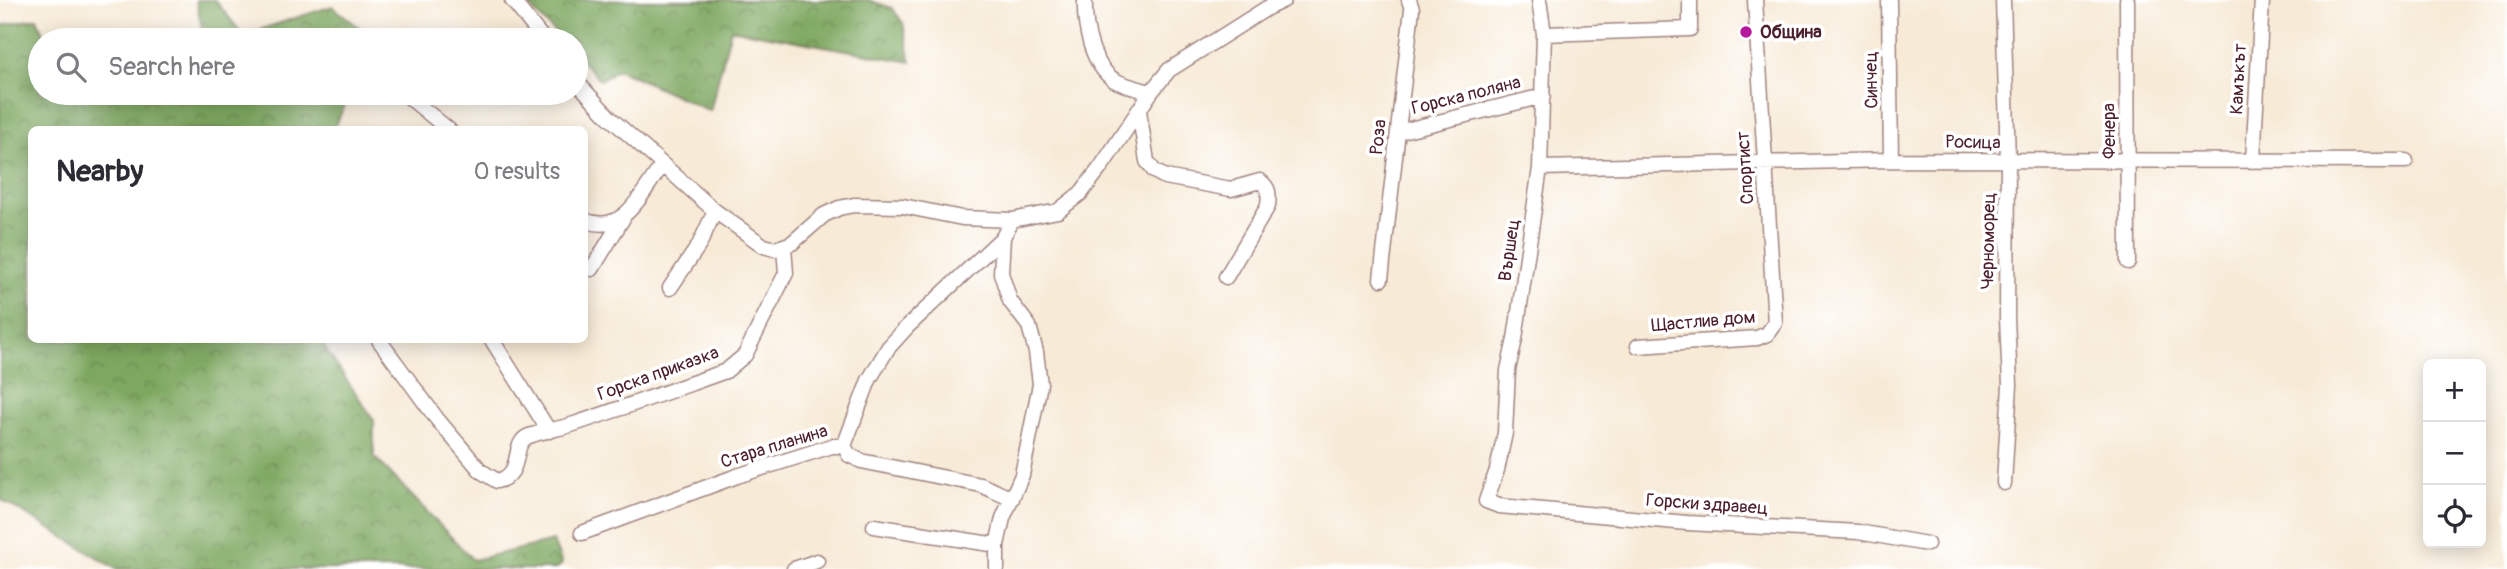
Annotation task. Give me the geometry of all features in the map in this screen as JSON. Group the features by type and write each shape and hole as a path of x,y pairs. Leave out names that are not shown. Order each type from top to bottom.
{"street":[{"path":"511,0 534,28"},
{"path":"1084,0 1088,36 1095,56 1105,71 1115,80 1151,92"},
{"path":"588,94 662,166 715,211 764,246 775,249 784,247 824,215 854,205 903,206 962,218 1012,220 1058,211 1081,193 1169,70 1284,0"},
{"name":"Роза","path":"1381,279 1412,9 1409,0"},
{"name":"Вършец","path":"1486,501 1497,470 1505,433 1508,370 1540,168 1544,34 1539,0"},
{"path":"1544,34 1690,29 1690,0"},
{"name":"Спортист","path":"1755,0 1775,323 1770,332"},
{"name":"Синчец","path":"1889,0 1891,160"},
{"name":"Черноморец","path":"2003,0 2010,385 2004,483"},
{"name":"Фенера","path":"2127,0 2128,262"},
{"name":"Камъкът","path":"2253,160 2262,0"},
{"name":"Горска поляна","path":"1398,132 1543,96"},
{"path":"419,105 444,126"},
{"path":"1139,111 1147,161 1154,171 1165,177 1231,189 1260,181 1266,185 1269,192 1268,206 1226,278"},
{"name":"Росица","path":"1540,168 1891,160 2406,161"},
{"path":"592,269 623,218 662,166"},
{"path":"670,288 699,244 715,211"},
{"path":"588,221 608,224 623,218"},
{"path":"997,569 997,545 1003,518 1022,475 1040,384 1036,352 1028,327 1010,301 1001,273 1003,237 1012,220"},
{"name":"Стара планина","path":"582,533 737,477 832,446 844,446 869,380 888,348 1003,237"},
{"name":"Горска приказка","path":"381,343 436,419 481,471 497,481 509,475 516,464 523,440 726,371 741,360 786,273 784,247"},
{"name":"Щастлив дом","path":"1638,346 1757,338 1770,332"},
{"path":"494,343 549,431"},
{"path":"844,446 849,455 861,461 981,485 1012,499"},
{"name":"Горски здравец","path":"1486,501 1499,506 1633,519 1858,532 1927,544"},
{"path":"874,526 997,545"},
{"path":"794,569 817,561"}],"green space":[{"path":"196,0 215,0 237,28 202,28"},
{"path":"527,0 868,0 892,8 903,23 911,62 731,29 710,111 618,69 600,80 588,68 588,28 550,28 528,5"},
{"path":"332,6 360,28 264,28"},
{"path":"37,18 41,28 28,28 28,105 345,105 335,126 28,126 28,343 326,343 324,347 374,420 374,456 473,560 553,541 562,564 556,569 117,569 0,499 0,26"}],"place":[{"name":"Община","path":"1746,32"}]}
